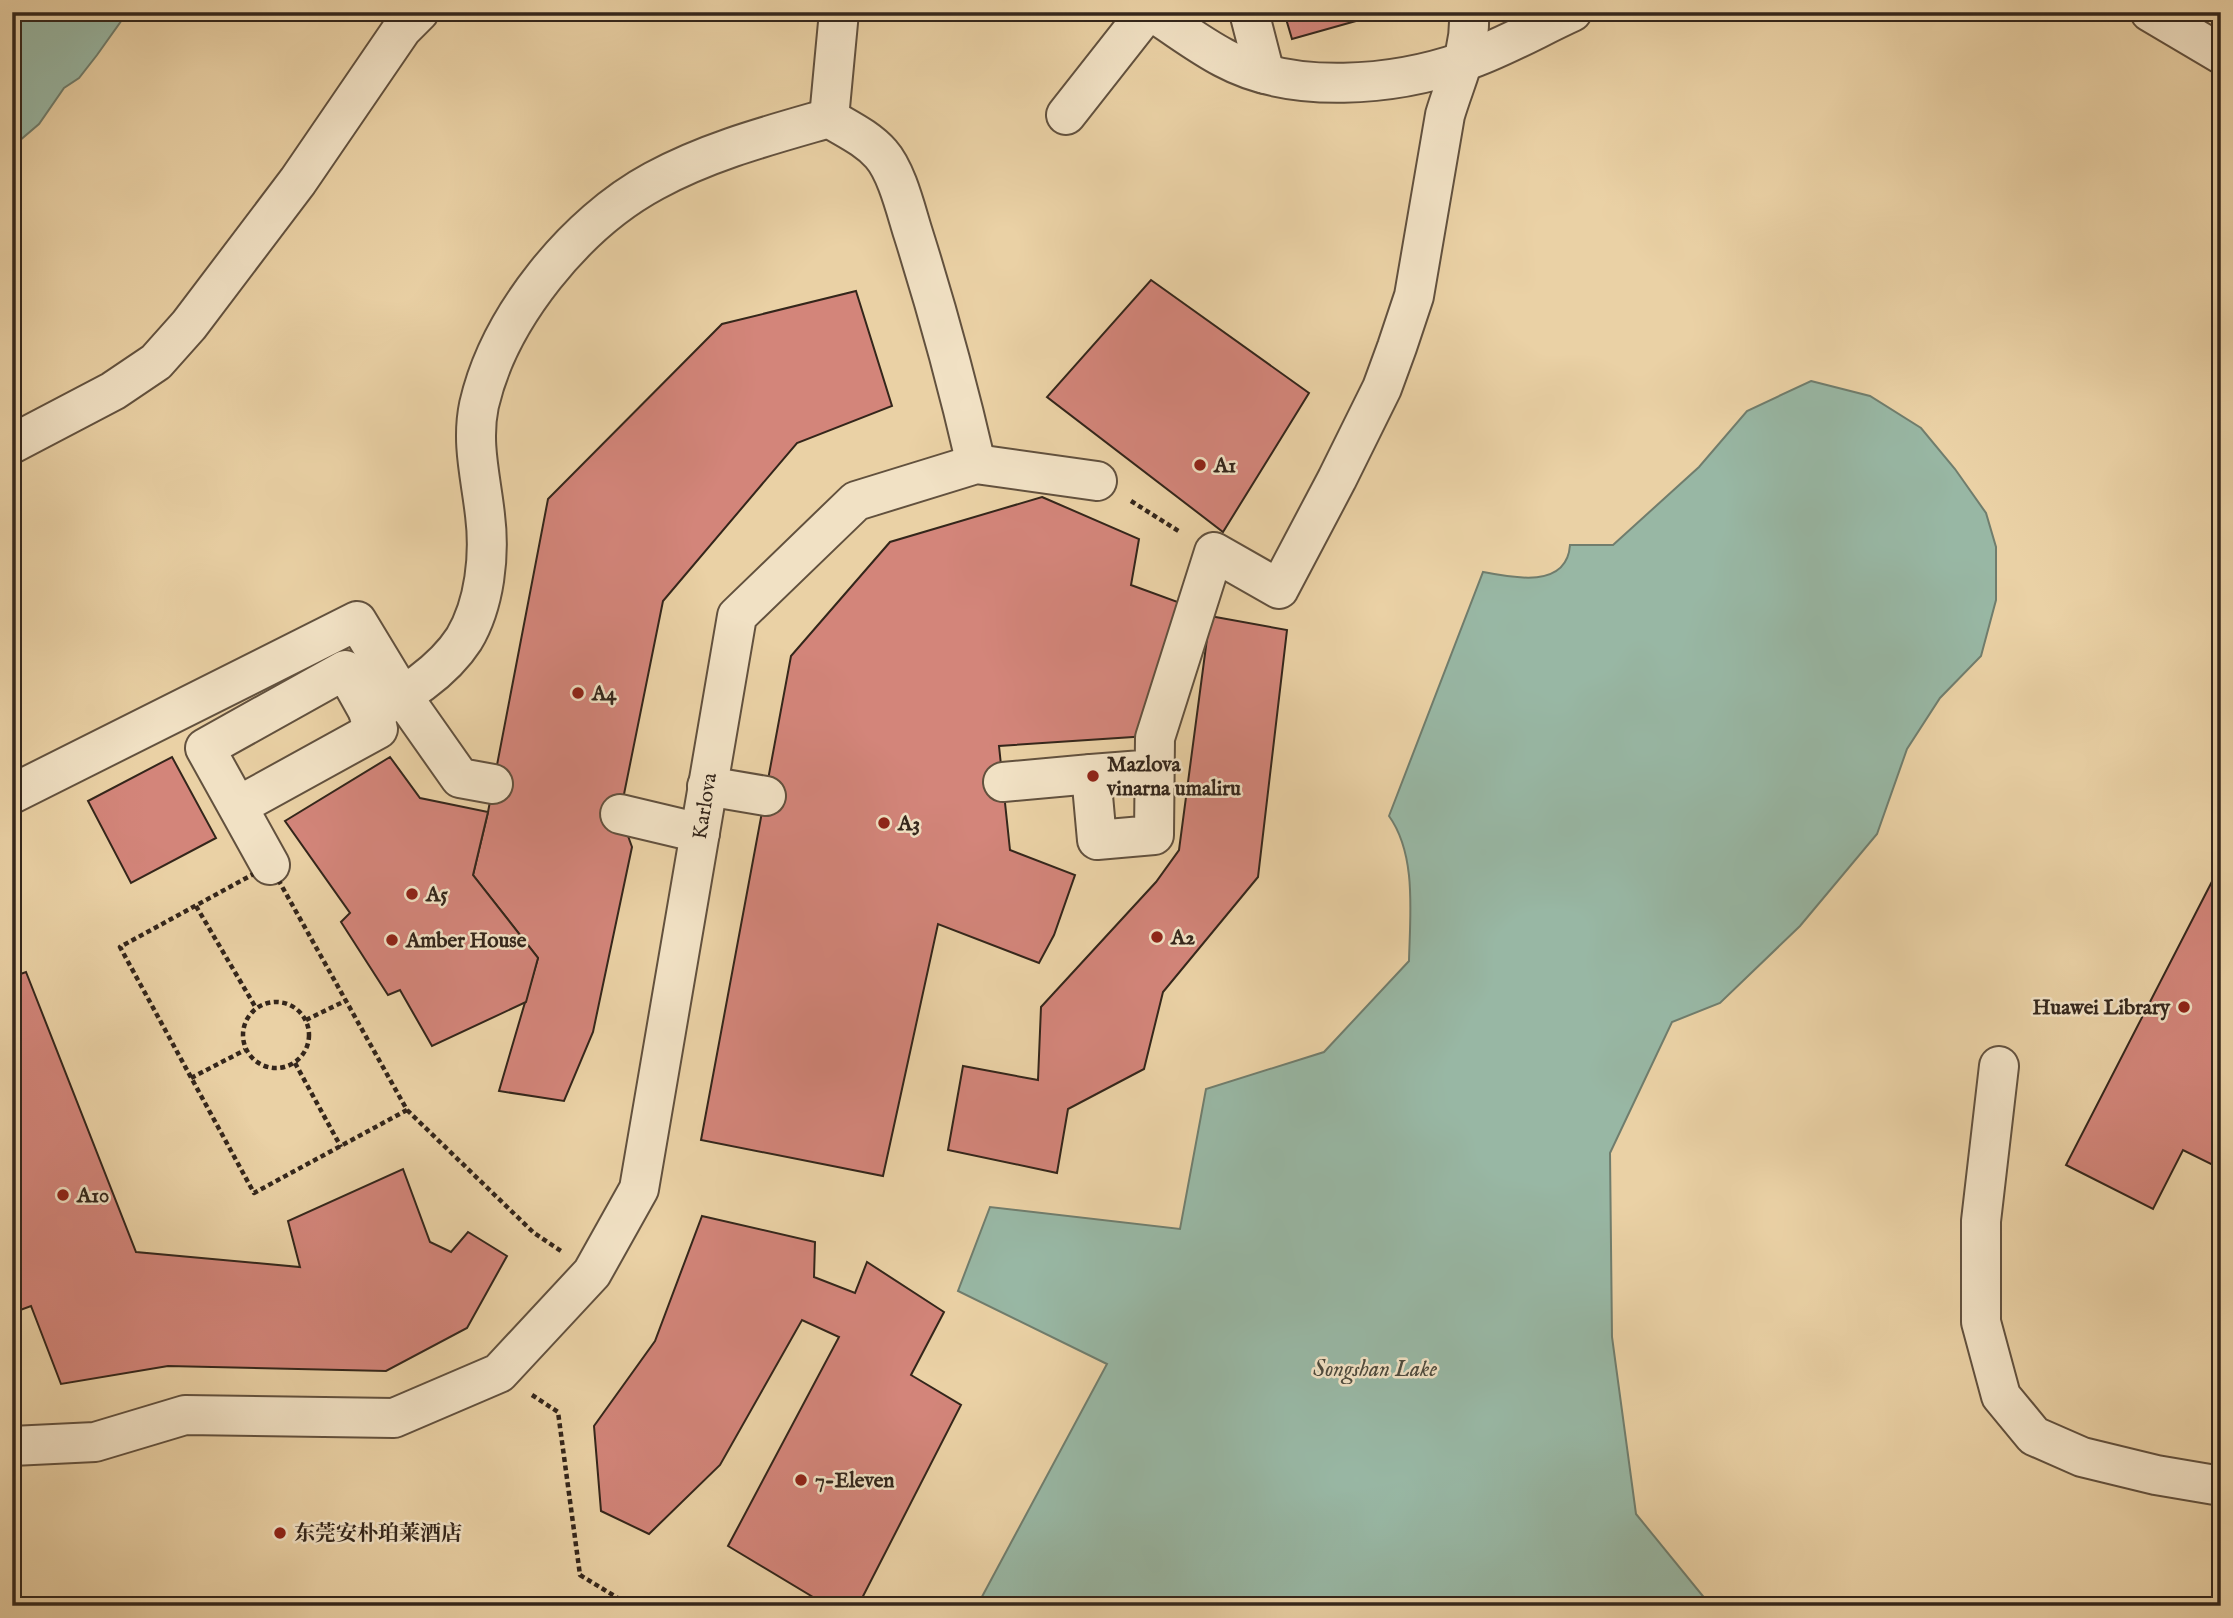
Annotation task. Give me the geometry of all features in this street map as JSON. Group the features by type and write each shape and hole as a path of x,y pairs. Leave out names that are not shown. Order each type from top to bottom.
{"street":[{"path":"12,444 113,391 156,362 189,326 290,192 402,29 419,12"},
{"path":"829,118 839,12"},
{"path":"1066,115 1150,12 1226,59 1265,74 1300,81 1331,83 1380,81 1465,61 1572,12"},
{"path":"1249,12 1265,74"},
{"path":"1091,774 1097,840 1154,835 1155,737 1214,552 1279,589 1337,479 1381,388 1414,296 1445,115 1453,87 1465,61 1470,33 1469,12"},
{"path":"2150,12 2221,54"},
{"path":"369,715 410,691 451,655 464,639 480,596 488,538 475,450 479,405 499,351 519,313 544,276 610,209 654,181 705,158 760,138 829,118 863,138 883,156 905,208 932,294 976,464 1097,481"},
{"name":"Karlova","path":"499,1373 592,1273 639,1189 737,616 856,501 976,464"},
{"path":"12,794 357,621 410,691 460,778 493,784"},
{"path":"238,806 378,729 345,670 205,748 270,865"},
{"path":"1003,782 1155,769"},
{"path":"707,786 766,796"},
{"path":"620,814 700,833"},
{"path":"1999,1066 1981,1221 1981,1322 2001,1396 2034,1436 2082,1457 2155,1475 2221,1486"},
{"path":"12,1446 95,1442 185,1415 394,1418 499,1373"}],"path":[{"path":"1097,481 1214,552"},
{"path":"407,1110 254,1193 120,947 270,865 407,1110 534,1233"},
{"path":"195,906 256,1008"},
{"path":"306,1020 347,1000"},
{"path":"274,1002 293,1006 306,1020 310,1036 308,1044 306,1051 295,1063 277,1069 258,1064 245,1050 243,1027 256,1008 274,1002"},
{"path":"191,1078 245,1050"},
{"path":"295,1063 341,1147"},
{"path":"499,1373 558,1412 580,1574 632,1606"}],"water":[{"path":"12,12 120,12 124,17 79,78 64,88 39,124 12,147"},
{"name":"Songshan Lake","path":"1811,381 1870,396 1921,428 1955,469 1986,513 1996,547 1996,600 1981,656 1940,698 1907,749 1877,834 1800,926 1720,1003 1672,1022 1610,1153 1612,1337 1636,1514 1711,1606 977,1606 1107,1364 958,1291 990,1207 1180,1229 1206,1089 1324,1052 1409,961 1408,867 1398,832 1389,816 1483,572 1523,578 1537,577 1559,569 1567,559 1570,545 1613,545 1699,467 1747,411"}],"building":[{"path":"1284,12 1361,12 1363,19 1292,39"},
{"name":"A1","path":"1151,280 1309,393 1223,532 1047,397"},
{"name":"A4","path":"856,291 892,406 797,443 663,601 620,814 632,847 593,1032 564,1101 499,1091 538,958 473,875 488,812 548,499 722,324"},
{"name":"A3","path":"1042,497 1139,539 1131,585 1186,605 1148,736 999,746 1010,850 1075,875 1054,935 1039,963 938,924 883,1176 701,1140 791,656 890,542"},
{"name":"A2","path":"1210,616 1287,630 1258,877 1163,992 1144,1069 1068,1109 1057,1173 948,1150 963,1066 1038,1080 1041,1007 1156,882 1179,850"},
{"path":"172,757 216,838 131,883 88,801"},
{"name":"A5","path":"390,757 420,798 488,812 473,875 538,958 526,1002 432,1046 400,990 388,995 341,922 350,913 285,821"},
{"name":"Huawei Library","path":"2221,864 2221,1169 2183,1150 2153,1209 2066,1165"},
{"name":"A10","path":"26,972 136,1252 300,1267 288,1221 403,1169 430,1242 451,1252 468,1232 507,1256 467,1328 386,1371 168,1366 61,1384 31,1306 12,1313 12,977"},
{"path":"702,1216 815,1242 814,1277 855,1293 867,1262 944,1312 911,1375 961,1405 858,1606 828,1606 728,1546 839,1337 802,1320 720,1465 649,1534 601,1511 594,1426 655,1341"}],"place":[{"name":"A1","path":"1200,465"},
{"name":"A4","path":"578,693"},
{"name":"Mazlova vinarna umaliru","path":"1093,776"},
{"name":"A3","path":"884,823"},
{"name":"A5","path":"412,894"},
{"name":"A2","path":"1157,937"},
{"name":"Amber House","path":"392,940"},
{"name":"Huawei Library","path":"2184,1007"},
{"name":"A10","path":"63,1195"},
{"name":"7-Eleven","path":"801,1480"},
{"name":"东莞安朴珀莱酒店","path":"280,1533"}]}
